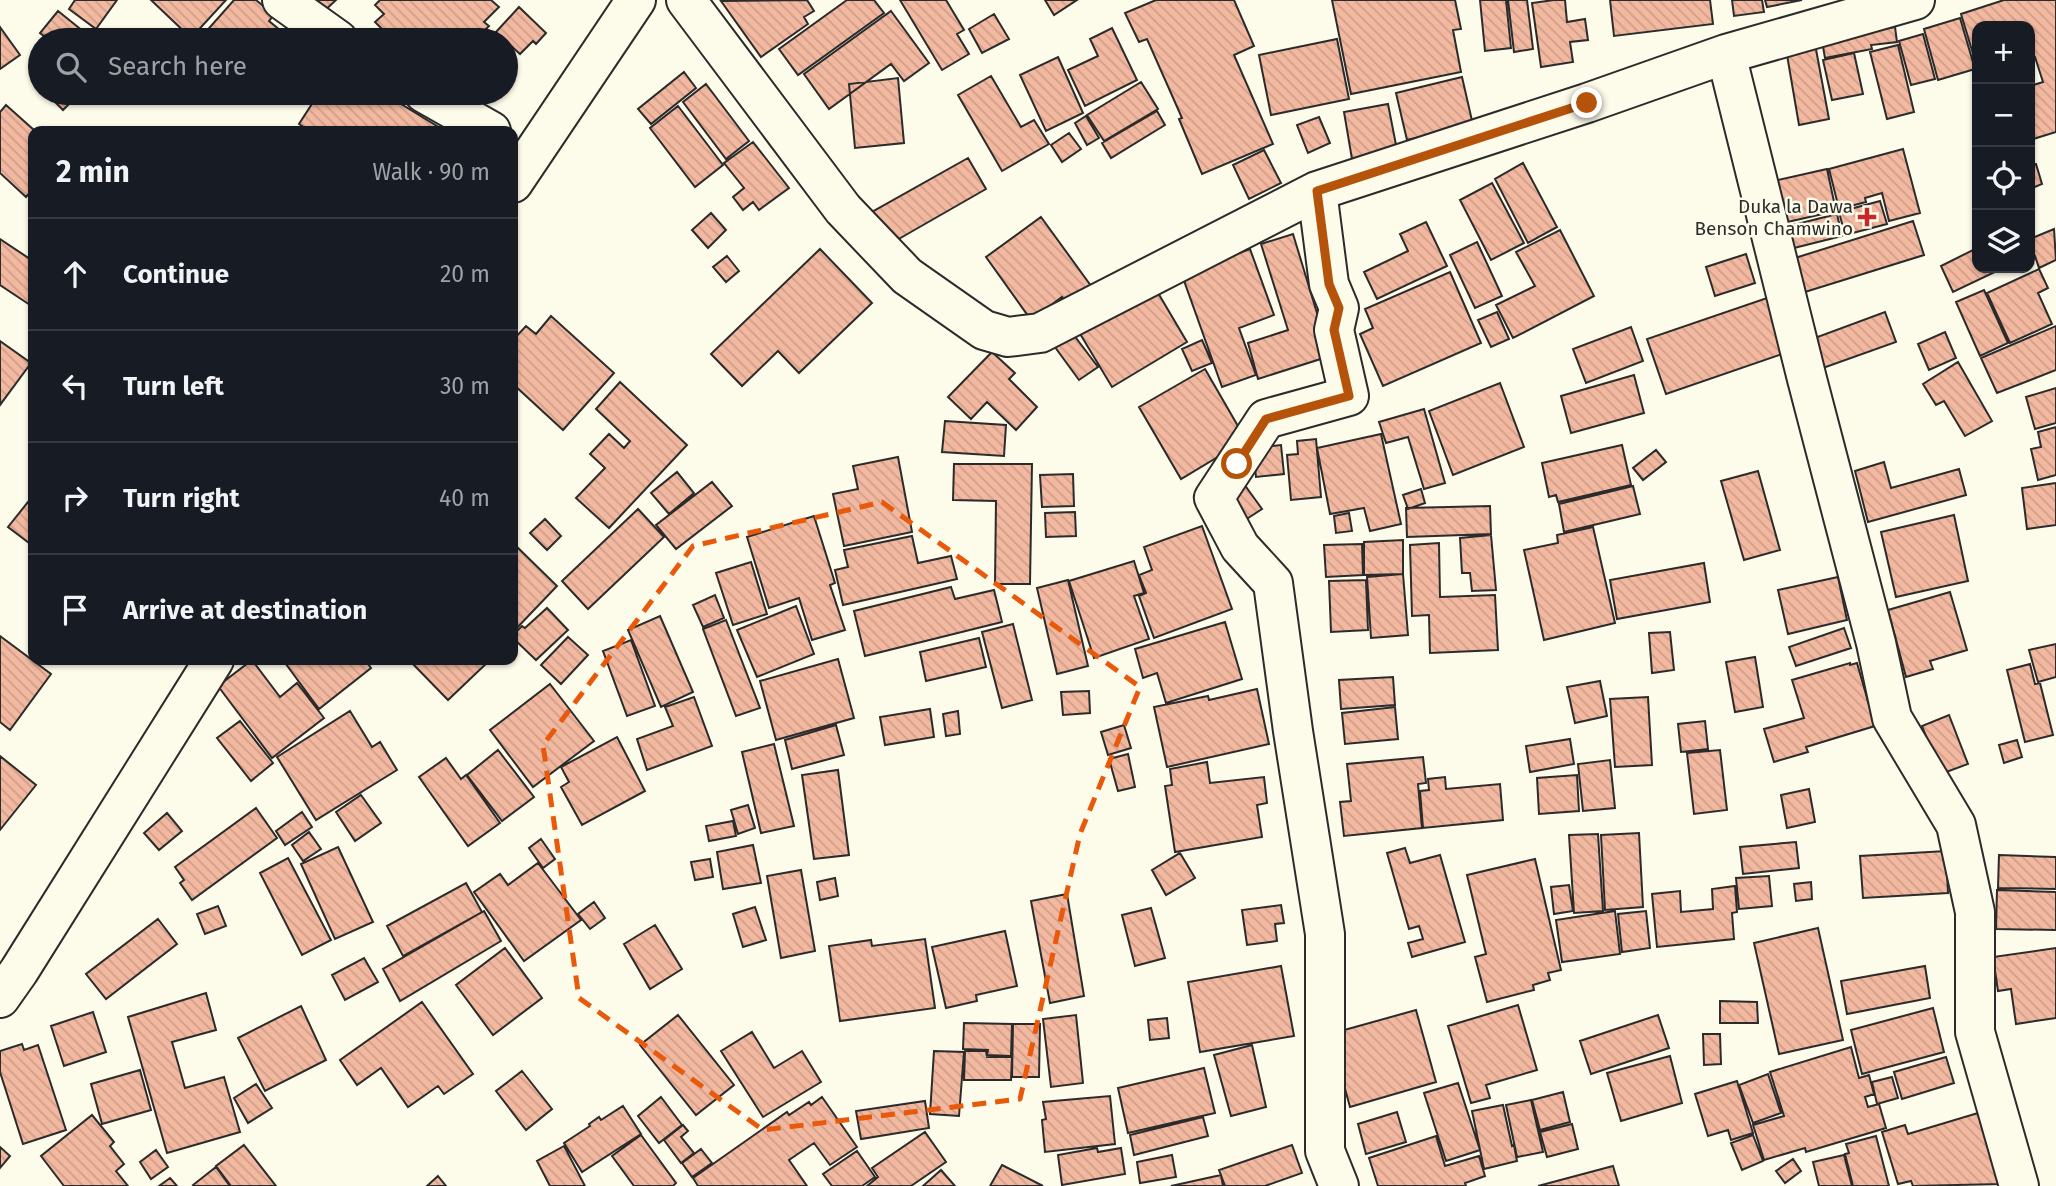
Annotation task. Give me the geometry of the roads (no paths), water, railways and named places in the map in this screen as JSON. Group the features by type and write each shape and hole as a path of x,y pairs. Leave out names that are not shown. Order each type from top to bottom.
{"street":[{"path":"282,0 321,28"},
{"path":"519,160 636,0"},
{"path":"686,0 843,209 907,275 984,330 1008,337 1040,333 1317,191 1587,103 1726,54 1915,0"},
{"path":"1726,54 1876,643 1892,718 1956,825 1975,912 1975,1032 2019,1186"},
{"path":"445,105 482,126"},
{"path":"1317,191 1329,284 1339,308 1334,330 1349,396 1266,419 1214,498 1240,547 1273,583 1325,934 1325,1151 1339,1186"},
{"path":"0,998 211,665"}],"place":[{"name":"Duka la Dawa Benson Chamwino","path":"1867,217"}]}
